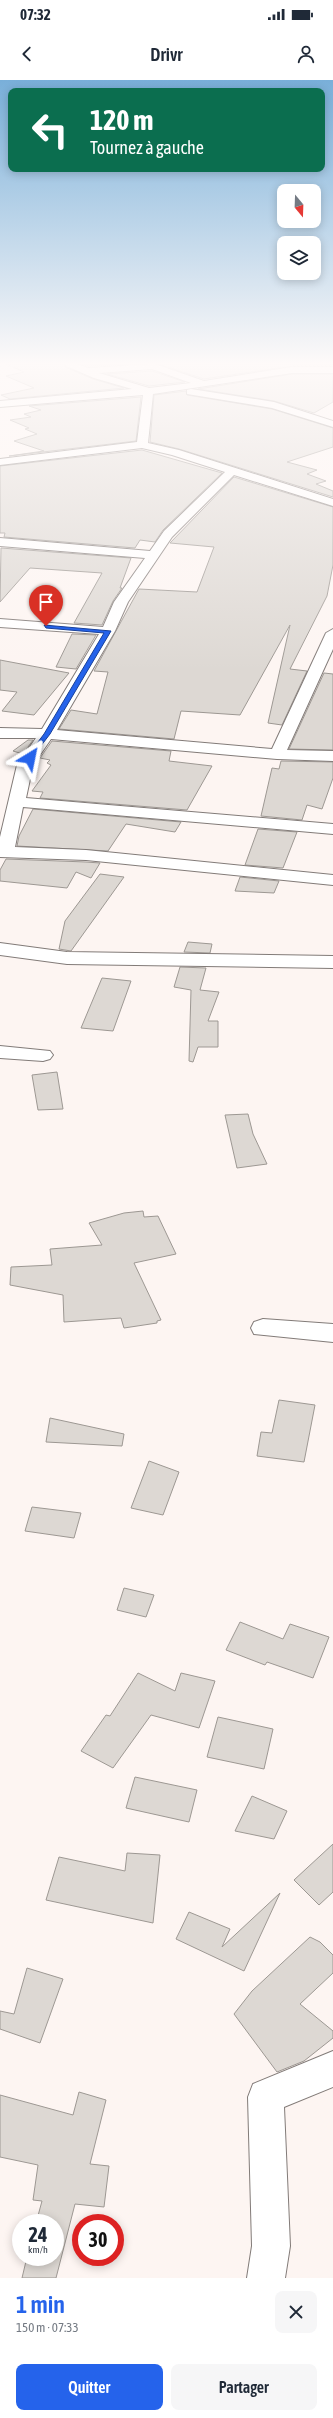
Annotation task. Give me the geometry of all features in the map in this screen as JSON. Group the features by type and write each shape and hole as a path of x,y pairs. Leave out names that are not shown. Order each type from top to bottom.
{"street":[{"path":"222,467 333,503"},
{"path":"233,470 168,534 121,602 108,631 47,734 25,765 18,802 3,852 86,856 333,880"},
{"path":"0,542 154,555"},
{"path":"0,623 108,631"},
{"path":"277,754 312,682 333,633"},
{"path":"0,733 47,734 277,754 333,756"},
{"path":"18,802 333,829"},
{"path":"0,949 67,958 333,962"},
{"path":"0,1052 42,1055"},
{"path":"263,1328 333,1332"},
{"path":"266,2278 271,2246 266,2097 333,2069"}],"building":[{"path":"0,467 200,467 222,473 163,530 155,542 140,540 135,548 4,537 5,533 0,533"},
{"path":"235,467 304,467 317,470 307,474 326,481 316,484 333,491 333,497"},
{"path":"234,477 333,507 333,565 327,596 290,669 307,671 282,725 268,723 290,625 240,715 181,711 174,739 59,729 71,710 97,714 108,672 94,671 139,589 197,592 214,547 170,543"},
{"path":"1,548 131,558 120,588 122,588 113,601 102,625 74,623 102,573 30,568 0,602"},
{"path":"72,634 96,635 76,669 56,667"},
{"path":"0,660 69,673 34,715 2,711 17,692 0,690"},
{"path":"324,673 333,674 333,750 289,749"},
{"path":"28,740 33,740 23,754 13,751"},
{"path":"52,741 171,751 169,761 212,766 187,810 40,798 43,792 32,791 51,765 47,763 50,760 40,758"},
{"path":"281,761 333,762 333,778 322,809 307,805 302,820 261,816 272,768 279,769"},
{"path":"33,809 181,822 175,832 126,824 108,851 17,846 19,836"},
{"path":"258,829 297,832 283,868 245,865"},
{"path":"6,859 100,863 91,878 76,872 67,888 0,881 0,870"},
{"path":"100,874 124,877 71,951 59,949 65,921"},
{"path":"240,877 279,881 274,893 235,891"},
{"path":"188,942 212,944 210,953 184,952"},
{"path":"180,967 206,968 200,990 219,992 208,1021 218,1021 218,1047 198,1047 193,1062 189,1061 191,990 174,987"},
{"path":"102,978 131,981 113,1031 81,1028"},
{"path":"57,1072 63,1109 38,1110 32,1075"},
{"path":"248,1114 253,1134 267,1164 237,1168 225,1115"},
{"path":"143,1211 144,1217 158,1216 176,1254 134,1263 161,1320 157,1321 157,1323 124,1328 121,1318 64,1322 63,1295 10,1285 11,1267 52,1265 50,1249 102,1245 89,1223 124,1213"},
{"path":"279,1400 315,1405 304,1462 257,1456 261,1432 272,1433"},
{"path":"50,1418 124,1434 122,1446 46,1442"},
{"path":"149,1461 179,1472 163,1515 131,1508"},
{"path":"32,1507 81,1513 74,1538 25,1531"},
{"path":"124,1588 154,1595 146,1617 117,1610"},
{"path":"240,1622 283,1639 290,1624 329,1637 313,1678 267,1662 265,1665 226,1650"},
{"path":"138,1673 175,1691 181,1673 215,1681 199,1728 151,1715 113,1768 81,1751 106,1715 110,1716"},
{"path":"218,1717 273,1729 264,1769 207,1757"},
{"path":"135,1777 197,1790 189,1822 126,1808"},
{"path":"252,1796 287,1811 274,1839 235,1831"},
{"path":"333,1844 333,1892 319,1905 294,1880"},
{"path":"127,1853 160,1855 153,1923 46,1900 59,1857 125,1871"},
{"path":"280,1893 244,1971 176,1939 189,1912 230,1929 222,1947"},
{"path":"310,1937 320,1942 333,1955 333,1973 300,2004 333,2031 333,2038 304,2061 277,2072 234,2014 252,1991"},
{"path":"27,1968 63,1979 40,2043 0,2029 0,2011 14,2014"},
{"path":"79,2092 106,2100 90,2164 109,2166 104,2207 75,2204 64,2247 64,2214 38,2214 42,2201 33,2200 38,2165 0,2157 0,2095 73,2115"},
{"path":"25,2266 59,2266 56,2278 22,2278"}],"route":[{"path":"30,758 47,734 108,631 46,626"}]}
